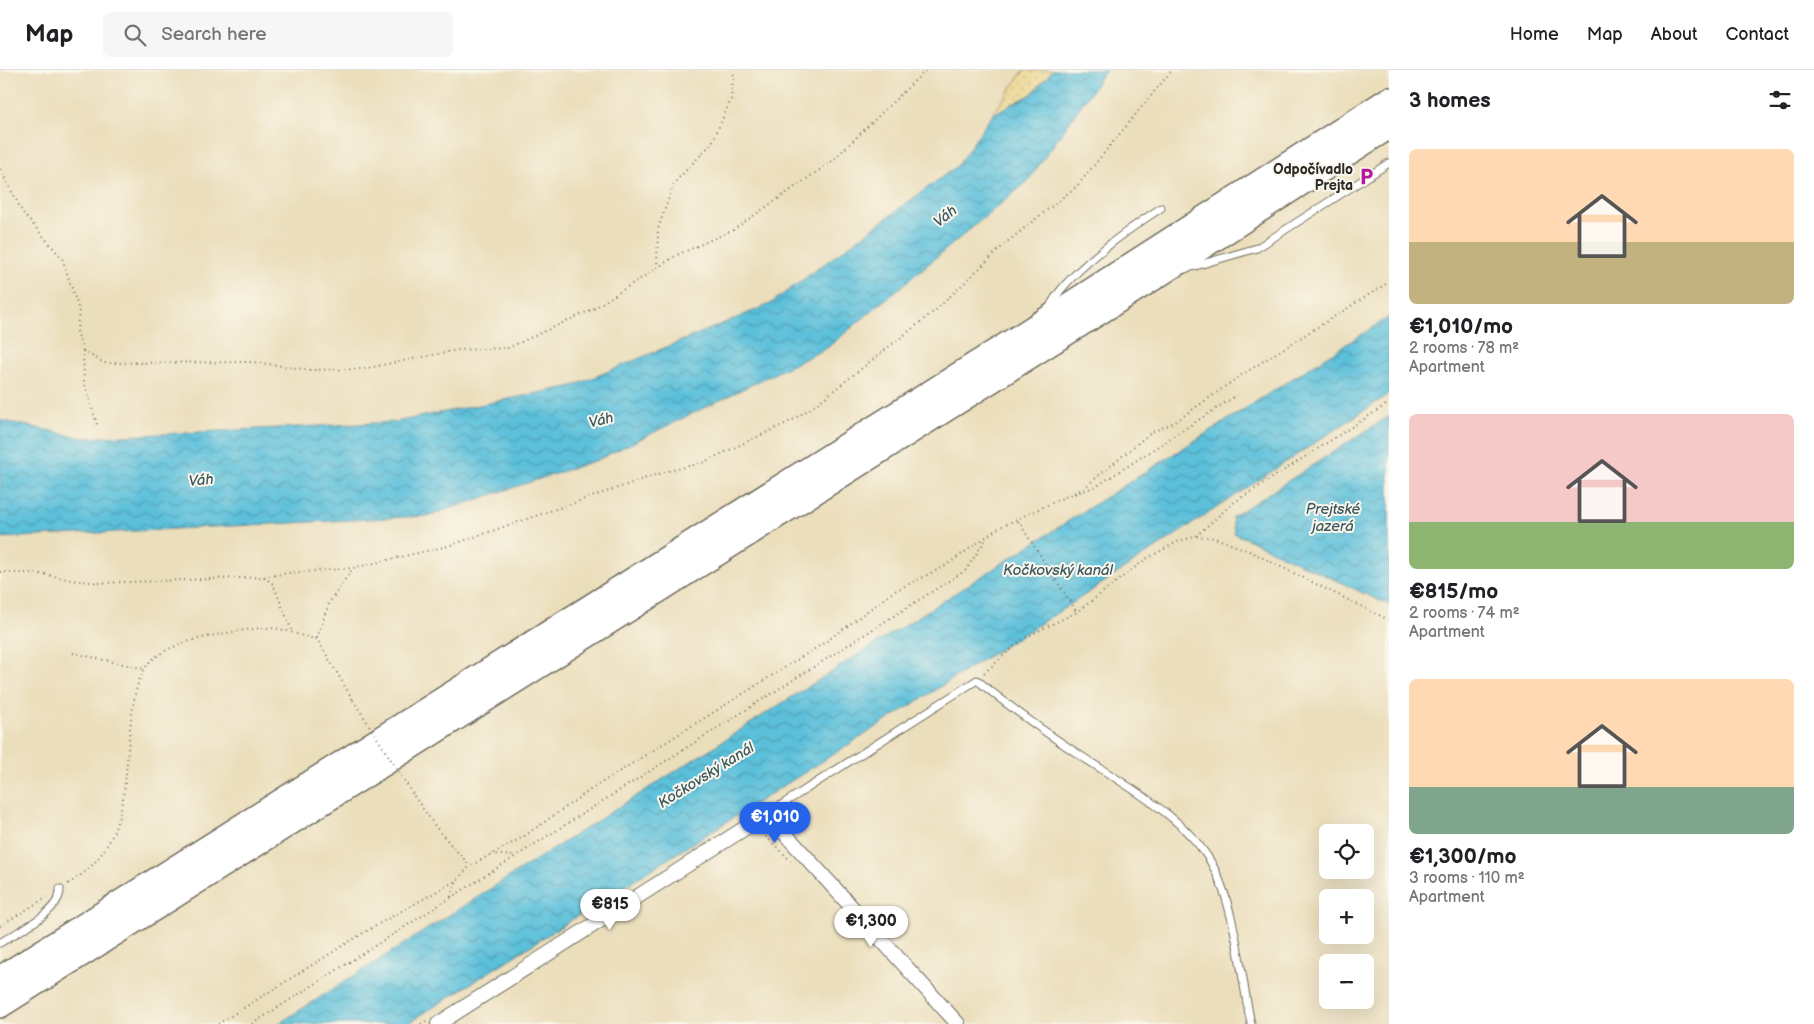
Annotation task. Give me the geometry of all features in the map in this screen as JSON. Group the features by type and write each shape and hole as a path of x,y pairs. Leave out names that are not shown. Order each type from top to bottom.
{"highway":[{"path":"0,979 1045,321 1389,100"},
{"path":"0,1004 1156,276 1389,126"}],"street":[{"path":"438,1024 767,814 958,1024"}],"lane":[{"path":"1156,276 1257,248 1389,162"},
{"path":"1045,321 1054,296 1122,233 1161,208"},
{"path":"767,814 977,680 1036,726 1157,807 1201,848 1214,868 1226,900 1251,1024"},
{"path":"0,943 54,906 60,896 60,889"}],"path":[{"path":"657,268 658,229 674,184 712,143 731,98 734,70"},
{"path":"83,351 104,363 254,362 310,370 363,368 457,350 508,348 593,309 676,255 733,230 831,162 926,70"},
{"path":"0,572 44,574 71,580 100,583 264,577 288,573 353,568 448,546 664,472 702,463 791,421 814,406 937,310 1006,242 1077,186 1172,70"},
{"path":"0,169 23,213 62,258 79,310 77,331 83,351 84,381 98,428"},
{"path":"1070,496 1084,488 1150,433 1175,422 1240,376 1389,282"},
{"path":"218,1024 368,930 457,880 470,866 523,837 593,788 827,641 893,592 945,566 1000,528 1018,521 1040,508 1096,486 1237,395"},
{"path":"977,680 1024,638 1077,612 1132,568 1169,546 1196,536 1233,503 1389,403"},
{"path":"1018,521 1077,612"},
{"path":"1196,536 1215,538 1250,551 1389,620"},
{"path":"252,1024 966,570 987,537"},
{"path":"353,568 329,603 317,639 414,796 438,830 470,866"},
{"path":"264,577 273,584 292,631"},
{"path":"0,926 60,889 94,864 112,838 123,795 134,698 145,669 153,659 172,647 206,637 255,629 270,628 292,631 305,638 317,639"},
{"path":"73,653 145,669"},
{"path":"492,854 515,856"},
{"path":"451,898 457,880"}],"sand":[{"path":"1024,70 1053,70 1032,94 993,114"}],"water":[{"name":"Váh","path":"1053,70 1106,70 1027,182 827,348 597,460 427,516 0,538 0,420 83,438 395,422 573,386 770,304 957,166 993,114 1032,94"},
{"name":"Kočkovský kanál","path":"1389,317 1389,394 1071,604 407,1024 278,1024"},
{"name":"Prejtské jazerá","path":"1389,416 1389,605 1234,533 1232,517"}],"place":[{"name":"Odpočívadlo Prejta","path":"1367,177"}]}
